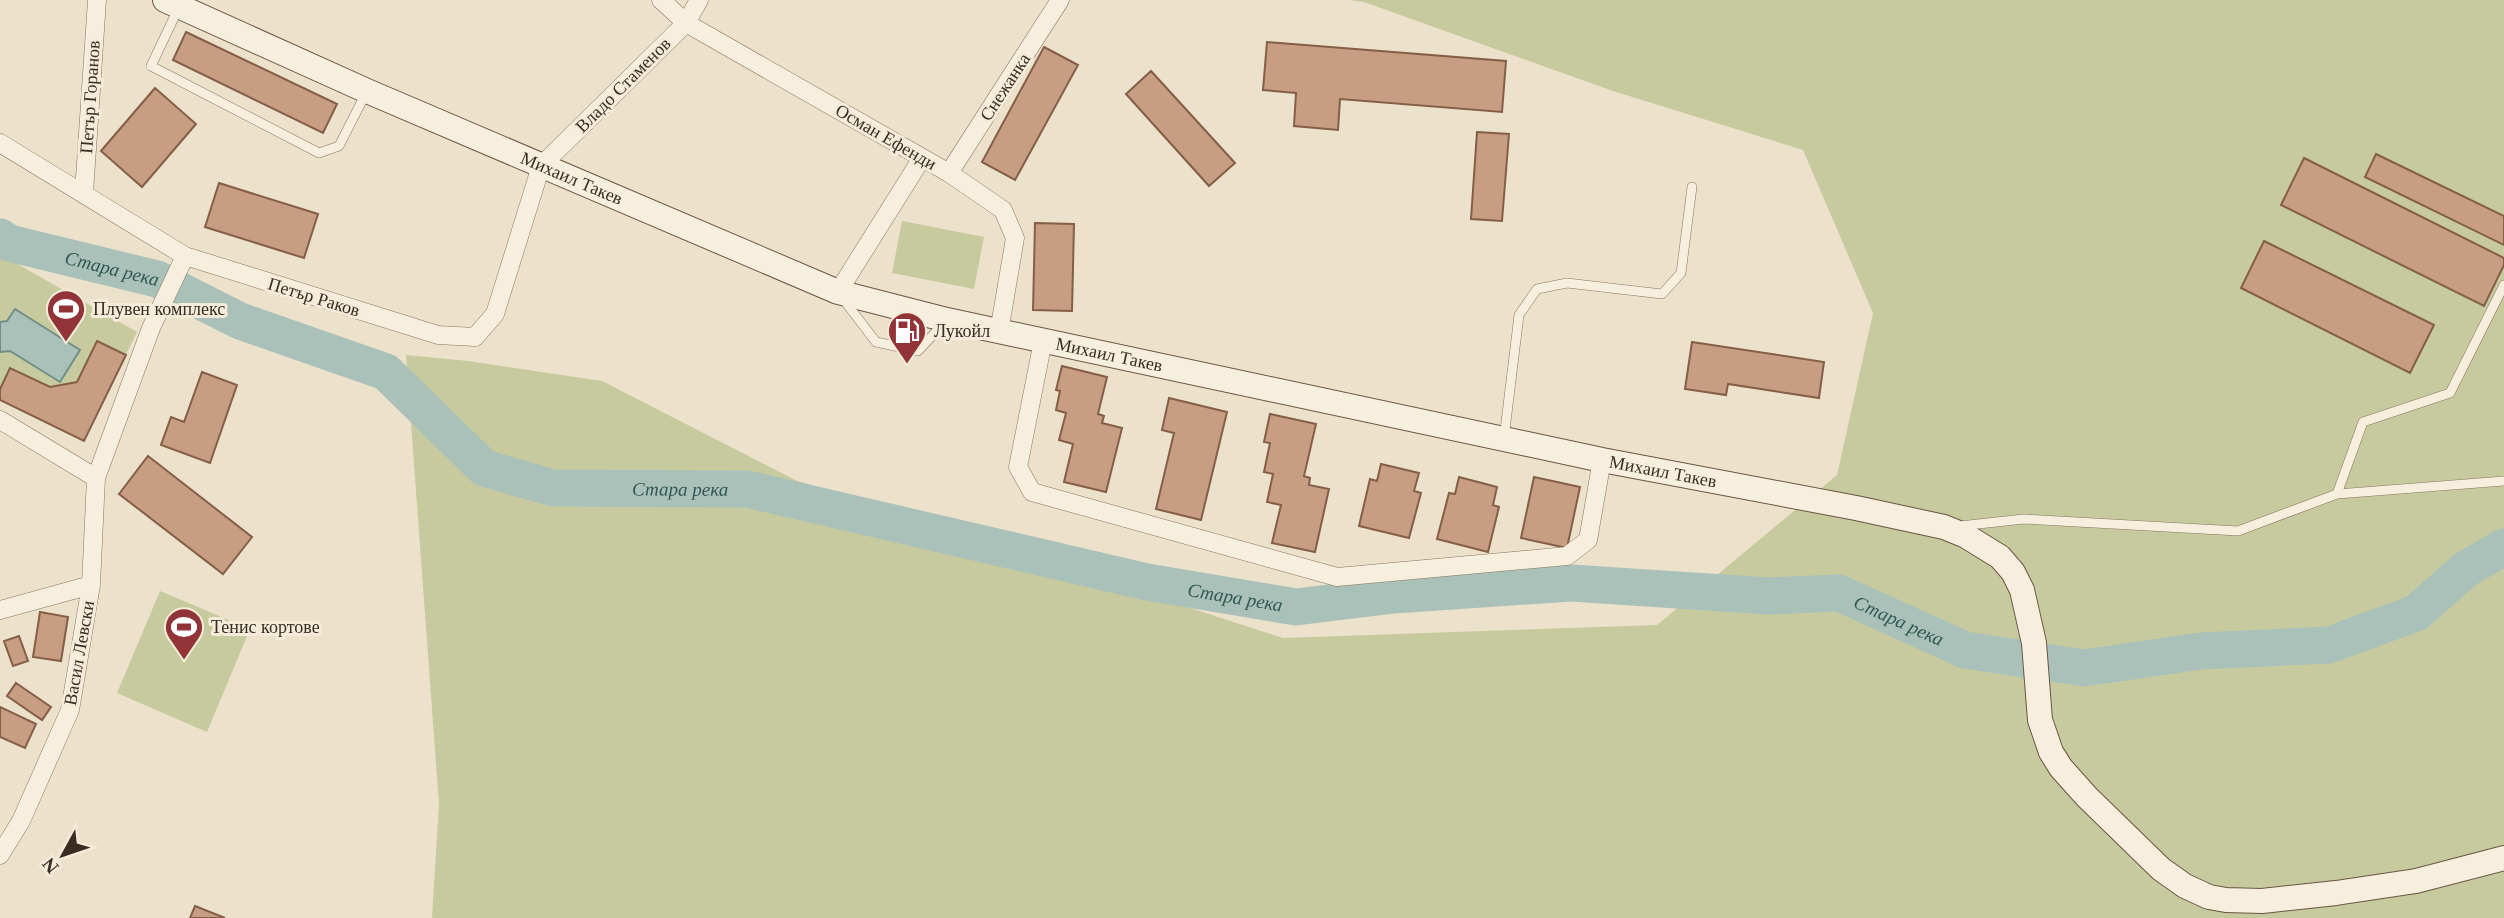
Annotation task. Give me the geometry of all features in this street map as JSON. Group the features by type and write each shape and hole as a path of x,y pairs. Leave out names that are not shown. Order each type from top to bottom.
{"main road":[{"name":"Михаил Такев","path":"169,2 366,91 838,292 999,332 1602,460 1944,527 1983,545 2000,557 2013,572 2027,604 2034,643 2040,720 2051,751 2062,768 2087,797 2161,869 2185,886 2209,897 2262,901 2368,888 2437,877 2504,858"}],"street":[{"name":"Петър Горанов","path":"84,193 97,0"},
{"name":"Осман Ефенди","path":"661,0 686,23 949,173 1003,210 1015,238 999,332"},
{"name":"Владо Стаменов","path":"541,166 686,23 699,0"},
{"name":"Снежанка","path":"949,173 1060,0"},
{"name":"Петър Раков","path":"0,144 185,257 438,335 475,337 495,314 541,166"},
{"path":"838,292 922,158"},
{"name":"Васил Левски","path":"0,855 21,821 70,710 91,585 96,478 151,328 185,257"},
{"path":"1043,341 1018,467 1032,492 1337,577 1567,556 1588,540 1602,460"},
{"path":"0,421 96,478"},
{"path":"0,610 91,585"}],"lane":[{"path":"169,2 151,66 319,153 339,146 366,91"},
{"path":"1504,439 1518,315 1537,289 1567,283 1662,295 1681,273 1692,187"},
{"path":"2337,494 2363,422 2450,393 2504,285"},
{"path":"838,292 876,342 918,351 947,320"},
{"path":"1944,527 2024,519 2238,531 2337,494 2504,481"}],"green space":[{"path":"1349,0 2504,0 2504,918 432,918 439,804 406,355 468,361 602,381 795,480 1283,638 1657,625 1837,475 1873,313 1803,150 1613,91 1364,2"},
{"path":"902,221 984,237 974,289 892,273"},
{"name":"Плувен комплекс","path":"0,254 137,332 84,441 0,400"},
{"name":"Тенис кортове","path":"160,591 250,629 207,732 117,693"}],"water":[{"path":"15,309 80,350 60,382 10,351 0,352 0,322 7,321"}],"building":[{"path":"186,32 337,104 323,133 173,60"},
{"path":"1267,42 1506,61 1502,112 1340,99 1338,130 1294,126 1296,93 1263,90"},
{"path":"1044,47 1078,65 1015,180 982,162"},
{"path":"1151,71 1235,163 1209,186 1126,94"},
{"path":"155,88 196,124 142,187 101,151"},
{"path":"1477,132 1509,134 1502,221 1471,219"},
{"path":"2376,154 2504,216 2504,245 2365,177"},
{"path":"2304,158 2504,258 2504,265 2484,306 2281,205"},
{"path":"219,183 318,214 304,258 205,227"},
{"path":"1035,223 1074,224 1072,311 1033,310"},
{"path":"2264,241 2434,325 2410,373 2241,288"},
{"path":"97,341 126,355 84,441 0,400 0,389 10,368 50,387 77,382"},
{"path":"1692,342 1824,362 1819,398 1728,384 1726,395 1685,389"},
{"path":"1062,366 1107,377 1098,414 1104,416 1102,423 1122,428 1106,492 1064,482 1073,444 1059,440 1066,413 1056,410 1060,391 1056,390"},
{"path":"202,372 237,385 210,463 161,445 171,417 184,422"},
{"path":"1169,398 1227,412 1201,520 1156,509 1174,433 1162,430"},
{"path":"1270,414 1316,424 1304,476 1310,478 1309,485 1329,489 1315,552 1272,543 1281,505 1267,502 1273,474 1264,472 1270,443 1264,442"},
{"path":"148,456 252,537 223,574 119,494"},
{"path":"1381,464 1419,473 1414,491 1421,493 1409,538 1359,526 1370,479 1377,481"},
{"path":"1459,477 1497,487 1493,505 1499,507 1488,552 1437,539 1449,493 1455,494"},
{"path":"1534,477 1580,487 1567,548 1521,538"},
{"path":"40,612 68,617 61,661 33,657"},
{"path":"19,636 28,661 13,666 4,641"},
{"path":"16,683 51,707 42,720 7,696"},
{"path":"0,707 36,724 25,748 0,737"},
{"path":"195,906 225,918 190,918"}],"waterway":[{"name":"Стара река","path":"0,237 9,243 157,279 240,321 386,372 484,468 553,488 747,489 1147,582 1296,607 1394,595 1571,583 1769,596 1839,593 1965,650 2084,668 2201,651 2329,645 2416,613 2466,569 2504,547"}],"place":[{"name":"Плувен комплекс","path":"66,343"},
{"name":"Лукойл","path":"907,365"},
{"name":"Тенис кортове","path":"184,661"}]}
